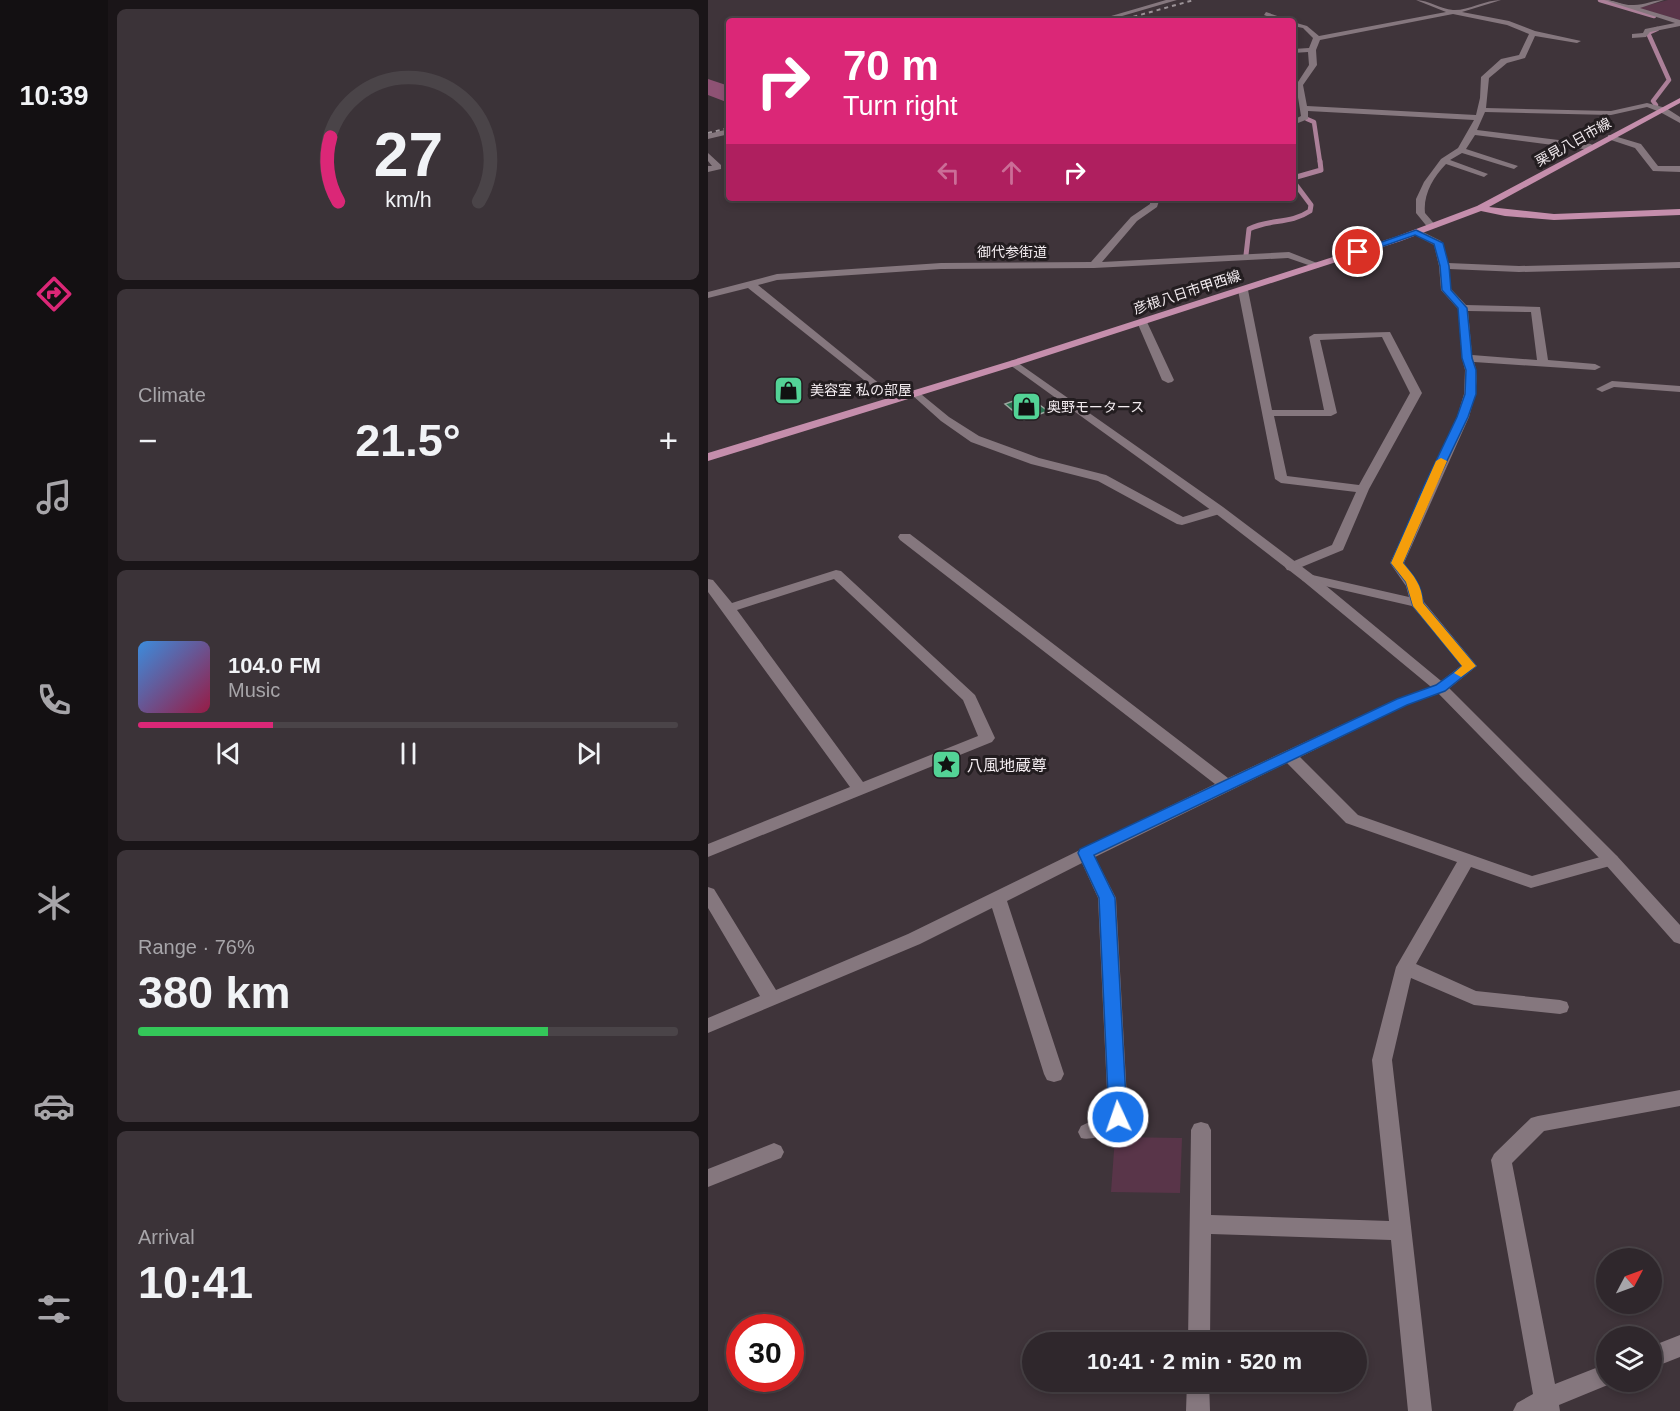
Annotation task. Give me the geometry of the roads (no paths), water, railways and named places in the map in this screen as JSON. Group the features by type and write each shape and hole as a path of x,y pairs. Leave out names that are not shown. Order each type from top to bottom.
{"main road":[{"name":"栗見八日市線","path":"1480,208 1680,100"},
{"path":"1480,208 1510,216 1539,218 1680,212"},
{"name":"彦根八日市甲西線","path":"708,457 1243,290 1432,227 1480,208"}],"street":[{"path":"1108,18 1174,0"},
{"path":"1419,0 1456,13 1509,23 1533,33 1577,41"},
{"path":"1317,38 1456,13 1498,0"},
{"path":"1607,0 1680,23"},
{"path":"1632,8 1661,0"},
{"path":"1266,14 1278,18"},
{"path":"1635,36 1646,35 1647,30 1680,23"},
{"path":"1296,25 1305,27 1317,38"},
{"path":"1432,227 1424,220 1419,208 1424,188 1444,161 1453,153 1461,150 1473,132 1482,114 1486,97 1485,77 1504,61 1522,56 1533,33"},
{"path":"1296,122 1305,117 1298,91 1299,81 1313,65 1312,50 1317,38"},
{"path":"1296,51 1312,50"},
{"path":"1304,108 1482,114 1611,113 1647,105 1663,110 1680,121"},
{"path":"708,127 726,122"},
{"path":"708,144 708,138 726,132"},
{"path":"1473,132 1591,147"},
{"path":"1611,137 1638,146 1656,169 1680,169"},
{"path":"1461,150 1514,166"},
{"path":"708,156 718,167 708,169"},
{"path":"1444,161 1484,174"},
{"path":"1094,265 1134,219 1154,205 1155,201"},
{"path":"708,1026 914,938 1085,853 1402,702 1440,688 1470,666 1417,603 1416,590 1412,581 1397,563 1463,417 1470,394 1471,370 1467,358 1462,308 1446,290 1444,266 1438,243 1416,232"},
{"name":"御代参街道","path":"708,295 777,277 942,266 1094,265 1289,255 1317,266"},
{"path":"1444,266 1519,269 1680,265"},
{"path":"749,283 893,400"},
{"path":"1243,290 1281,479 1363,489"},
{"path":"1462,308 1536,309 1543,363"},
{"path":"1142,322 1168,380"},
{"path":"1267,413 1331,412 1314,337 1386,334 1416,393 1363,489 1338,547 1292,567"},
{"path":"1467,358 1595,368"},
{"path":"1014,363 1219,510 1308,578 1440,688 1611,860 1680,937"},
{"path":"1602,389 1612,384 1680,389"},
{"path":"916,393 945,419 975,439 1035,461 1102,478 1182,521 1219,510"},
{"path":"905,537 1228,786"},
{"path":"708,851 987,738 970,698 836,574 729,608"},
{"path":"1308,578 1417,603"},
{"path":"708,583 729,608 860,790"},
{"path":"1290,756 1352,819 1466,861 1531,882 1611,860"},
{"path":"1085,853 1107,898 1118,1117 1088,1132"},
{"path":"1420,1411 1382,1060 1405,967 1466,861"},
{"path":"708,893 771,998"},
{"path":"997,898 1054,1074"},
{"path":"1405,967 1474,998 1560,1007"},
{"path":"1547,1405 1502,1160 1538,1124 1680,1098"},
{"path":"1199,1332 1201,1130"},
{"path":"708,1178 774,1152"},
{"path":"1201,1224 1400,1231"},
{"path":"1662,1353 1680,1346"},
{"path":"1525,1411 1547,1405 1596,1380"},
{"path":"1198,1392 1198,1411"}],"waterway":[{"path":"1600,0 1654,16"},
{"path":"1656,105 1653,101 1669,80 1648,33 1657,29"},
{"path":"708,86 726,94"},
{"path":"1307,119 1314,122 1320,162"},
{"path":"1296,177 1321,170 1320,161"},
{"path":"1246,255 1249,229 1295,218 1310,211 1311,205 1296,185"}],"railway":[{"path":"1129,18 1194,0"},
{"path":"708,133 726,129"}],"place":[{"name":"美容室 私の部屋","path":"789,390"},
{"name":"奥野モータース","path":"1026,407"},
{"name":"八風地蔵尊","path":"946,765"}]}
